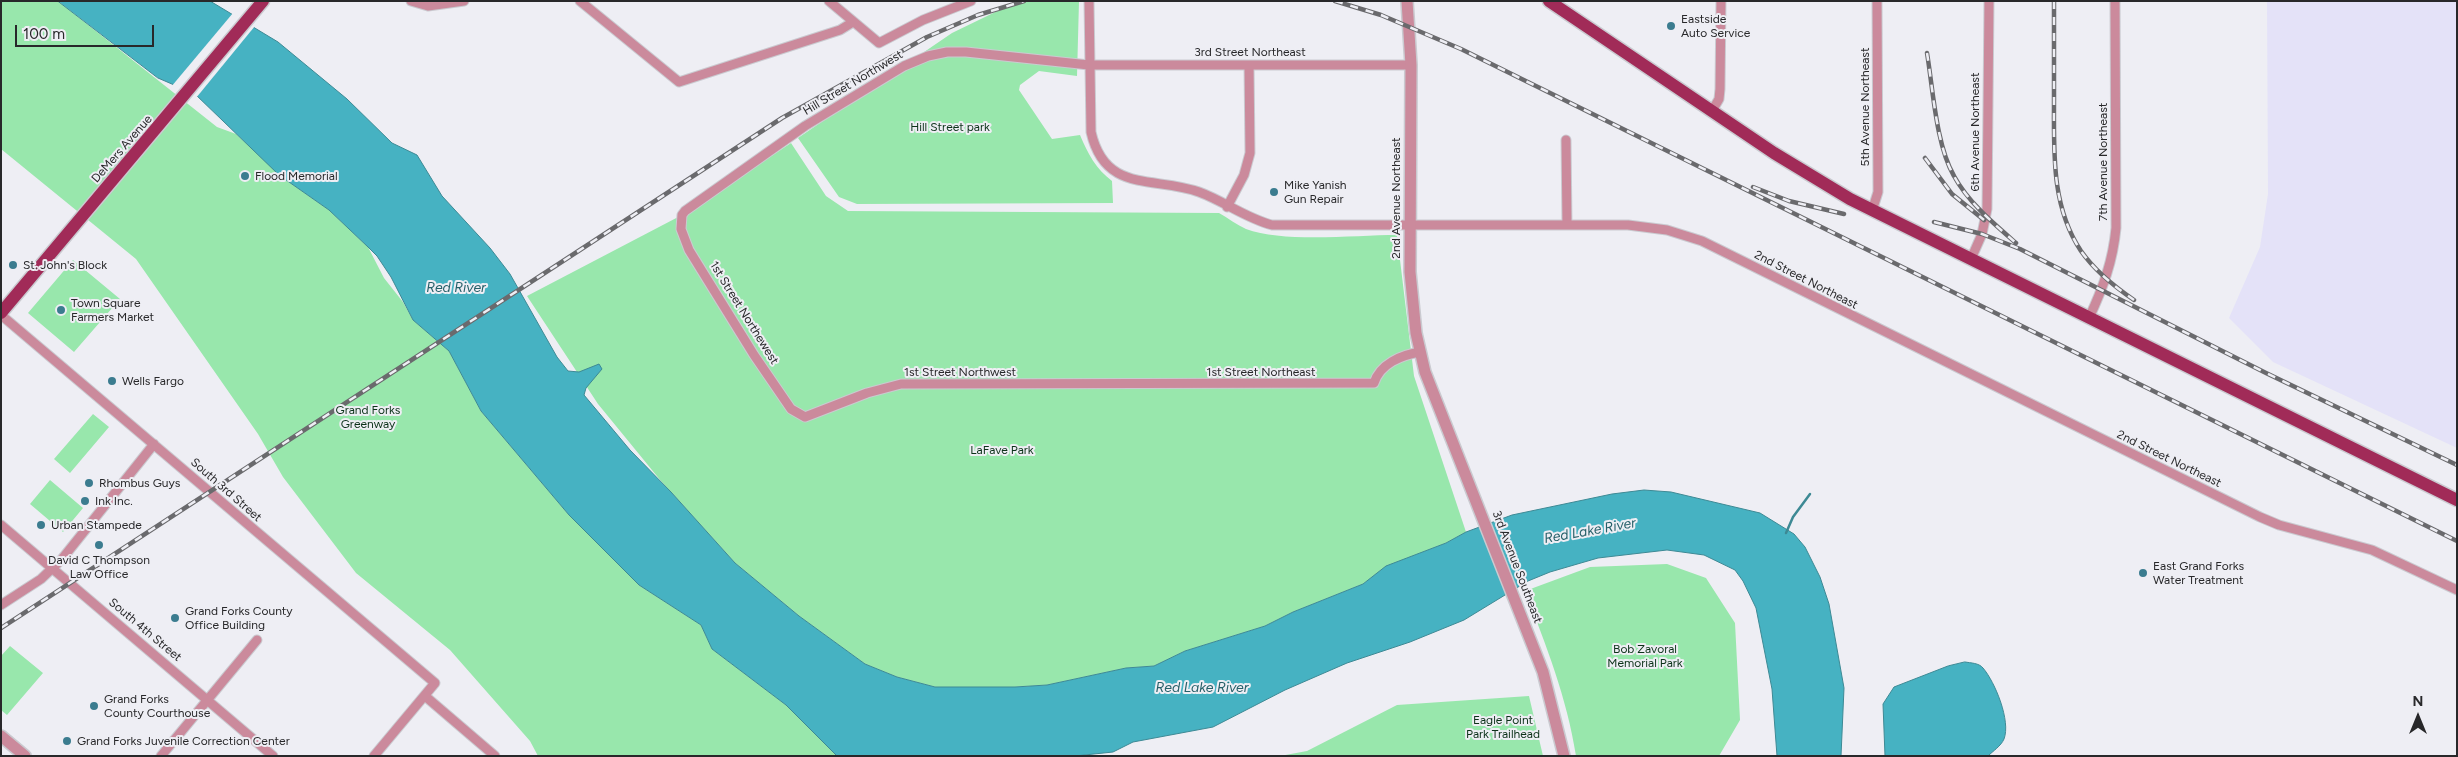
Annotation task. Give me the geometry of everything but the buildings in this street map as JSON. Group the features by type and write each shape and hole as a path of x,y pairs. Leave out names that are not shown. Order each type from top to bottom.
{"main road":[{"name":"DeMers Avenue","path":"1,314 263,1"},
{"path":"1556,3 1797,168 1872,211 2457,500"}],"street":[{"path":"411,1 428,6 464,1"},
{"path":"580,1 676,80 683,82 840,30 853,22"},
{"path":"829,1 879,43 923,20 971,1"},
{"path":"1089,1 1089,65"},
{"name":"2nd Avenue Northeast","path":"1407,1 1411,65 1411,295 1420,352 1425,372 1434,392"},
{"path":"1712,111 1719,100 1720,89 1721,1"},
{"name":"5th Avenue Northeast","path":"1872,211 1878,192 1877,1"},
{"name":"6th Avenue Northeast","path":"1971,259 1982,234 1987,209 1989,1"},
{"name":"7th Avenue Northeast","path":"2089,318 2106,279 2115,237 2115,1"},
{"name":"Hill Street Northwest","path":"685,212 805,126 904,66 928,56 947,52 966,52 1089,65"},
{"name":"3rd Street Northeast","path":"1089,65 1411,65"},
{"name":"2nd Street Northeast","path":"1089,65 1091,132 1098,152 1106,163 1127,179 1189,189 1210,197 1253,220 1272,225 1567,225 1647,227 1683,234 1702,241 2260,517 2300,531 2372,550 2457,590"},
{"path":"1227,206 1244,175 1250,153 1249,65"},
{"path":"1566,140 1567,225"},
{"name":"1st Street Northewest","path":"685,212 682,215 681,229 689,250 754,355 791,409 805,418"},
{"name":"South 3rd Street","path":"1,314 436,683 425,696"},
{"name":"1st Street Northeast","path":"1090,385 1374,383 1378,374 1391,362 1420,352"},
{"name":"1st Street Northwest","path":"805,418 867,393 901,384 1090,385"},
{"name":"3rd Avenue Southeast","path":"1434,392 1543,672 1560,732 1564,756"},
{"path":"1,605 29,587 53,568 154,444"},
{"name":"South 4th Street","path":"1,524 273,756"},
{"path":"162,756 257,640"},
{"path":"374,756 425,696 496,756"},
{"path":"1559,756 1560,732"},
{"path":"1,736 25,756"}],"shaded area":[{"path":"2267,1 2457,1 2457,448 2273,362 2229,318 2260,247 2268,194"}],"green space":[{"name":"Grand Forks Greenway","path":"1,1 58,1 217,127 236,134 289,182 329,210 368,247 384,278 403,302 413,320 449,351 481,411 569,515 639,585 701,625 712,649 786,705 837,756 538,756 530,741 450,650 356,573 283,477 258,434 136,259 1,149"},
{"name":"Hill Street park","path":"1018,1 1079,1 1077,76 1039,71 1020,85 1019,90 1052,139 1080,135 1093,161 1112,181 1113,203 857,204 839,197 798,138 952,33"},
{"name":"LaFave Park","path":"791,143 826,196 848,211 1219,213 1246,229 1279,236 1397,235 1414,376 1466,532 1446,543 1387,566 1363,584 1293,612 1265,626 1185,651 1154,666 1126,668 1047,685 935,687 897,677 865,664 799,616 735,563 661,481 598,404 527,296 682,215"},
{"path":"73,260 120,299 74,352 28,313"},
{"path":"93,414 109,427 70,473 54,459"},
{"path":"50,480 83,508 63,532 30,504"},
{"name":"Bob Zavoral Memorial Park","path":"1667,564 1706,578 1735,623 1740,720 1719,756 1576,756 1561,693 1525,591 1590,567"},
{"path":"10,646 43,673 7,715 1,710 1,656"},
{"name":"Eagle Point Park Trailhead","path":"1529,696 1543,756 1280,756 1307,751 1397,705"}],"water":[{"path":"58,1 210,1 278,42 347,99 392,143 417,155 442,196 490,248 510,274 557,357 568,371 579,372 599,364 602,369 586,388 584,395 630,450 735,563 799,616 865,664 897,677 935,687 1047,685 1126,668 1154,666 1185,651 1265,626 1293,612 1363,584 1386,566 1446,543 1466,532 1512,515 1612,494 1644,490 1671,492 1760,513 1794,534 1805,547 1820,577 1829,604 1844,688 1841,756 1777,756 1772,689 1756,608 1743,581 1735,570 1704,555 1667,550 1598,558 1550,572 1528,581 1464,620 1410,642 1347,663 1285,690 1213,727 1133,742 1113,752 1075,756 837,756 786,705 712,649 701,625 639,585 569,515 481,411 449,351 413,320 391,277 377,256 368,247 329,210 279,175 195,94 158,78"},
{"path":"1965,662 1981,666 1988,674 1997,692 2004,712 2006,731 2001,744 1988,756 1885,756 1883,704 1894,687 1948,666"}],"pier":[{"path":"233,13 255,26 196,98 171,87"}],"waterway":[{"path":"1786,533 1793,517 1810,494"}],"railway":[{"path":"1,628 782,118 927,37 978,15 1024,1"},
{"path":"1335,1 1381,15 1461,49 2457,541"},
{"path":"2054,1 2054,139 2056,178 2064,216 2071,234 2081,251 2106,278 2134,300"},
{"path":"1927,53 1939,133 1954,176 1966,195 2016,243"},
{"path":"1925,158 1952,194 1984,220"},
{"path":"1753,187 1789,201 1844,214"},
{"path":"1934,222 1982,234 2020,249 2266,373 2457,465"}],"place":[{"name":"Eastside Auto Service","path":"1671,26"},
{"name":"Flood Memorial","path":"245,176"},
{"name":"Mike Yanish Gun Repair","path":"1274,192"},
{"name":"St. John's Block","path":"13,265"},
{"name":"Town Square Farmers Market","path":"61,310"},
{"name":"Wells Fargo","path":"112,381"},
{"name":"Rhombus Guys","path":"89,483"},
{"name":"Ink Inc.","path":"85,501"},
{"name":"Urban Stampede","path":"41,525"},
{"name":"David C Thompson Law Office","path":"99,545"},
{"name":"East Grand Forks Water Treatment","path":"2143,573"},
{"name":"Grand Forks County Office Building","path":"175,618"},
{"name":"Grand Forks County Courthouse","path":"94,706"},
{"name":"Grand Forks Juvenile Correction Center","path":"67,741"}],"water label":[{"name":"Red River","path":"456,288"},
{"name":"Red Lake River","path":"1590,531"},
{"name":"Red Lake River","path":"1202,688"}]}
